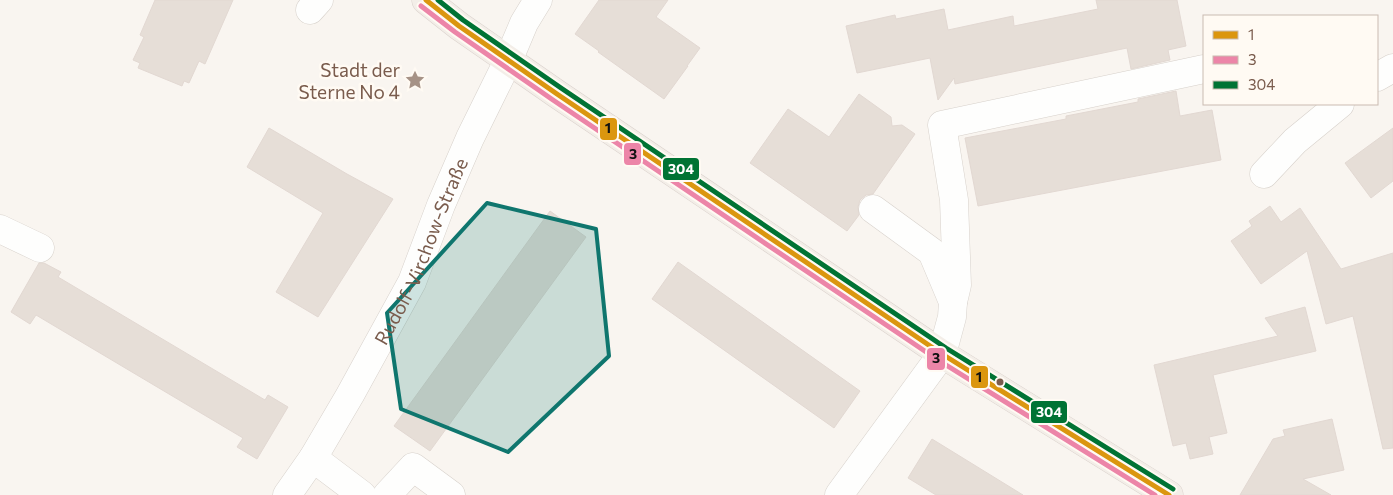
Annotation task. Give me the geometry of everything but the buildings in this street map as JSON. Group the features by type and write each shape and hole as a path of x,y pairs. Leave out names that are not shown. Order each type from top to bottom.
{"main road":[{"path":"426,0 508,61 942,354 1169,495"}],"street":[{"name":"Rudolf-Virchow-Straße","path":"287,495 313,458 350,395 412,282 441,205 470,138 508,61 524,23 538,0"},
{"path":"1378,77 1393,68"},
{"path":"839,495 942,354 952,317 957,286 954,200 942,126 1203,69"},
{"path":"1264,174 1295,141 1339,105"},
{"path":"873,209 932,252 953,302"},
{"path":"0,229 40,248"},
{"path":"313,458 362,495"},
{"path":"388,495 413,467 451,495"}],"highlighted area":[{"path":"487,203 596,229 609,356 508,452 401,409 387,313"}],"transit line":[{"name":"1","path":"426,0 459,26 557,94 942,354 1169,495"},
{"name":"304","path":"438,0 463,20 561,88 946,348 1173,489"},
{"name":"3","path":"421,6 553,100 938,360 1155,495"}],"place":[{"name":"Stadt der Sterne No 4","path":"415,80"}]}
